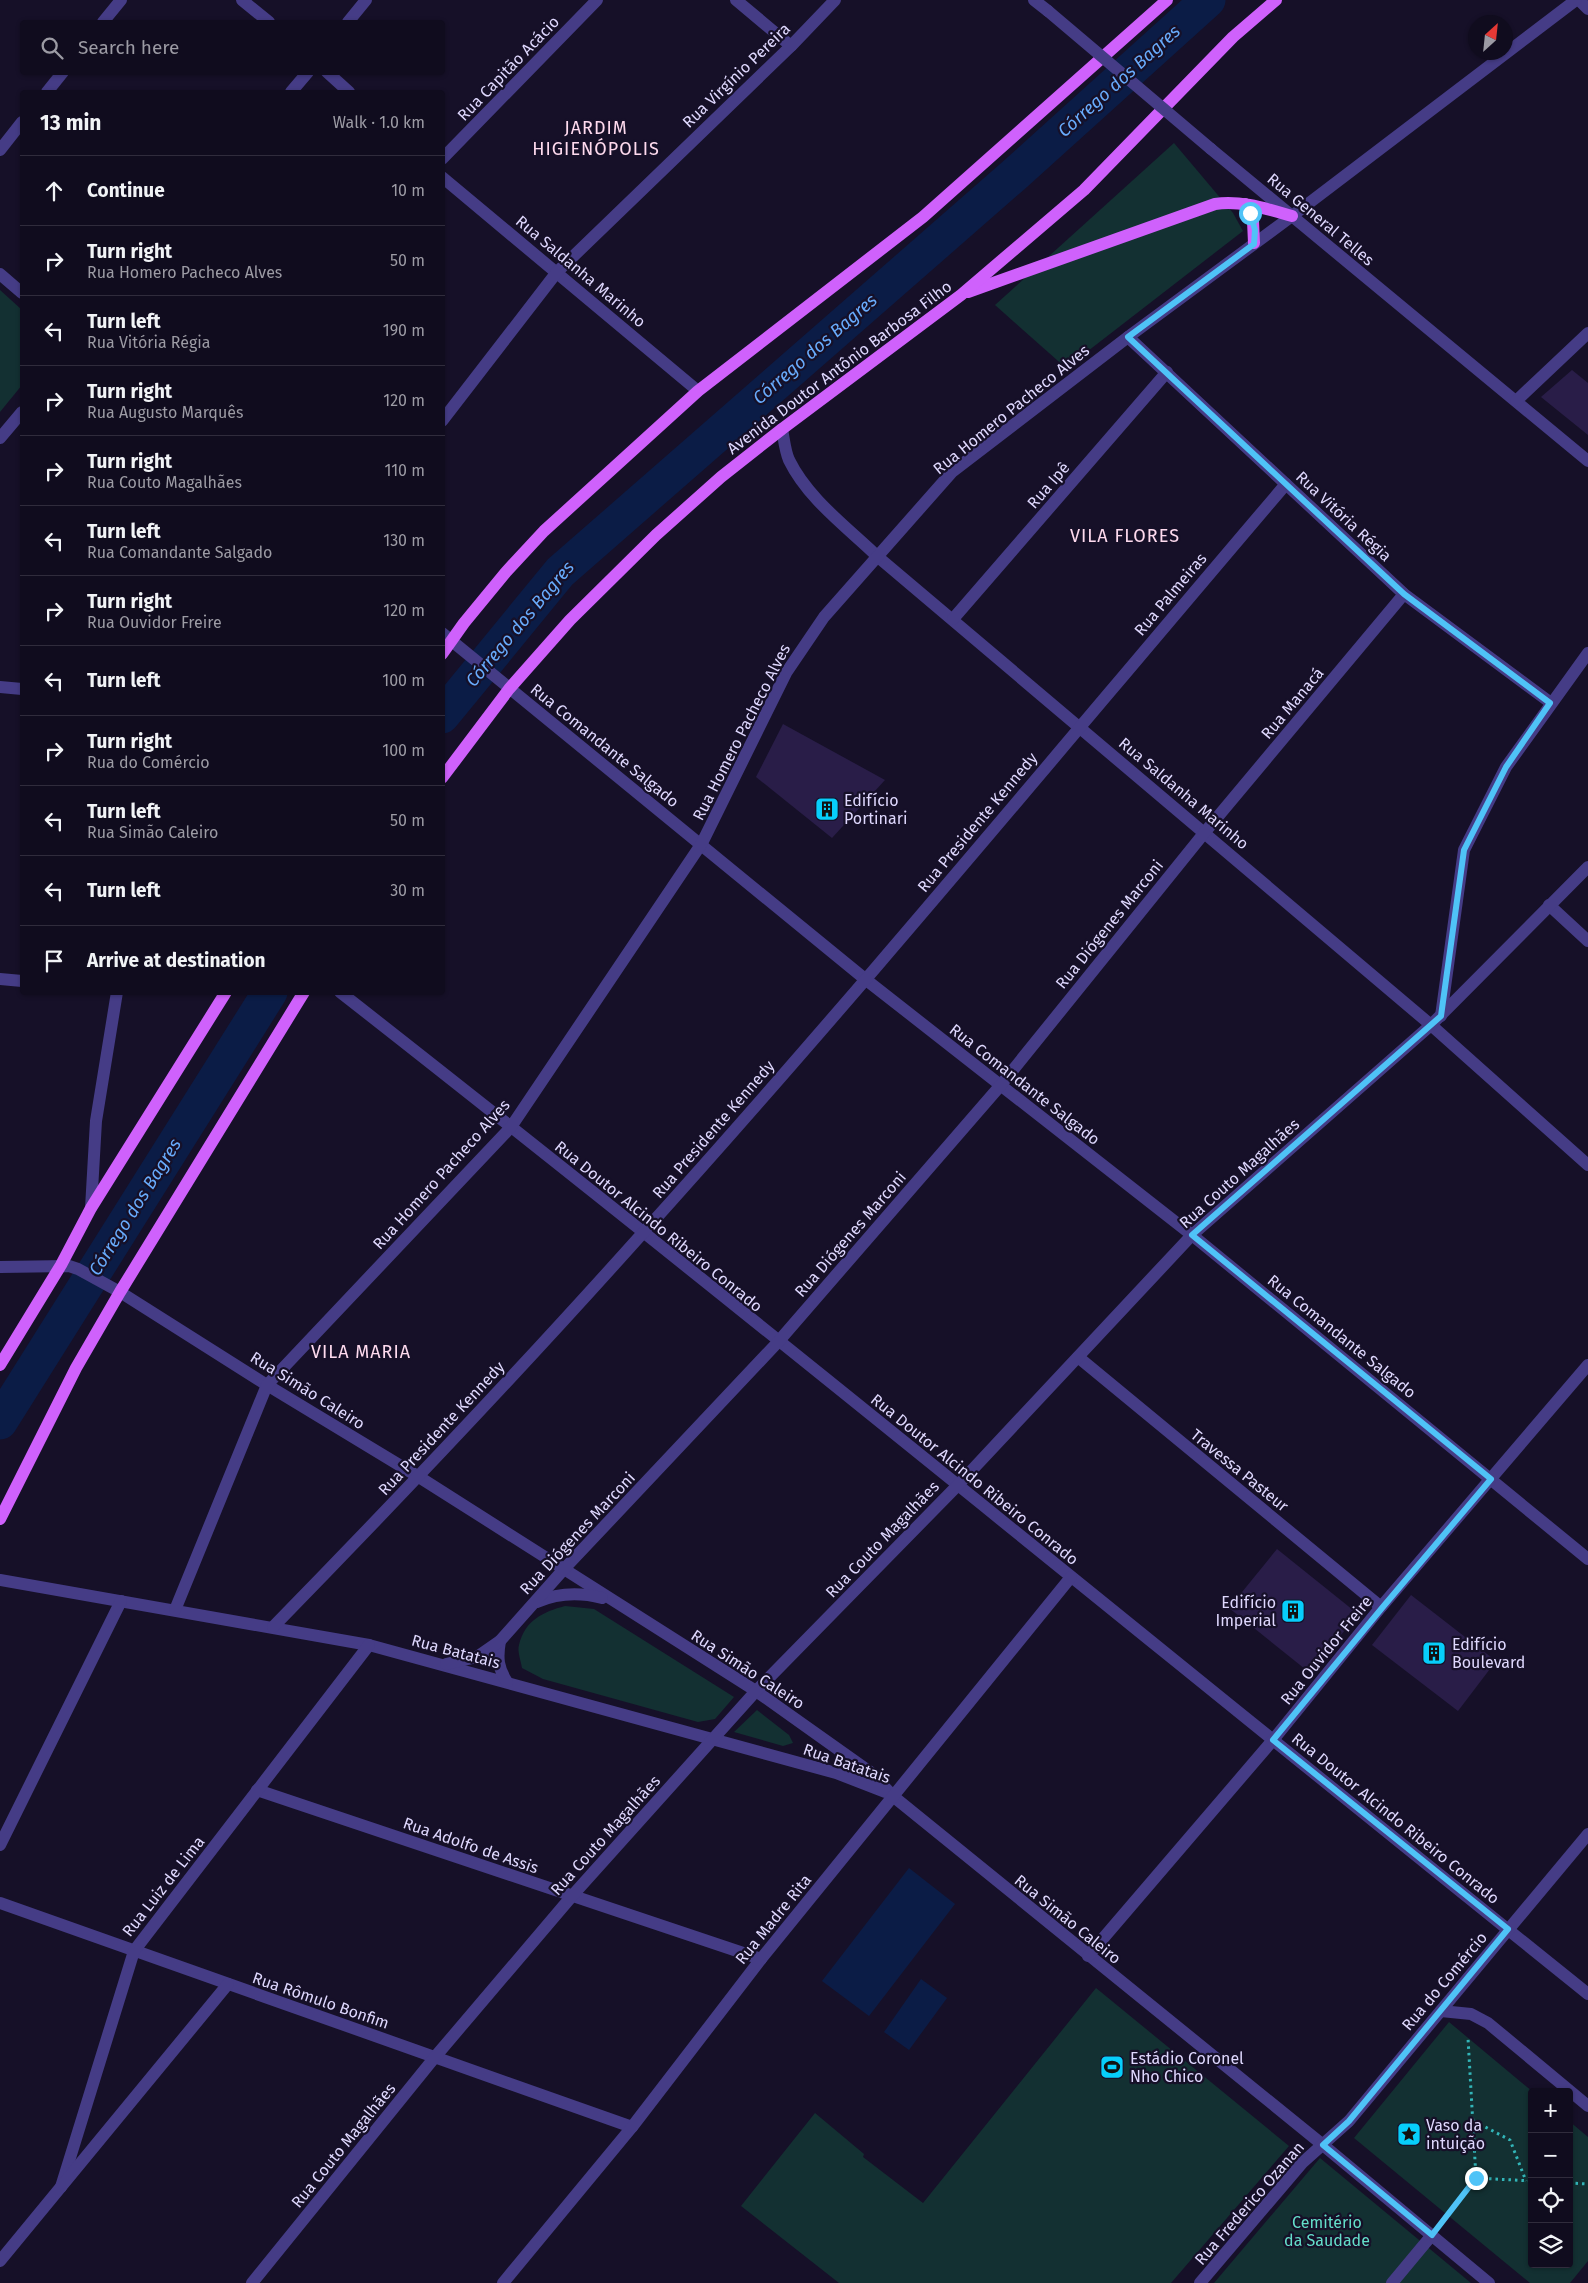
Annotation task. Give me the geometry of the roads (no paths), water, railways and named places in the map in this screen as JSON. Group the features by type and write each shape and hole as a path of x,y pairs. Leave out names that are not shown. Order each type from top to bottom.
{"main road":[{"path":"447,636 544,531 698,391 923,217 1167,0"},
{"name":"Avenida Doutor Antônio Barbosa Filho","path":"445,774 509,689 570,620 656,535 721,477 961,295 1084,190 1233,37 1276,0"},
{"path":"961,295 1215,204 1230,202 1245,204 1292,216"},
{"path":"1245,204 1254,221 1254,244"},
{"path":"0,1365 61,1265 91,1208 224,995"},
{"path":"0,1519 116,1289 302,995"}],"street":[{"path":"105,20 121,0"},
{"path":"242,0 267,20"},
{"path":"350,20 366,0"},
{"name":"Rua Capitão Acácio","path":"445,156 597,0"},
{"path":"736,0 791,46"},
{"name":"Rua Virgínio Pereira","path":"445,417 557,272 791,46 835,0"},
{"name":"Rua General Telles","path":"1034,0 1588,461"},
{"path":"1578,0 1588,9"},
{"name":"Rua Homero Pacheco Alves","path":"175,1610 267,1385 511,1126 702,843 786,673 824,617 952,472 1128,337 1578,0"},
{"path":"48,90 60,75"},
{"path":"293,90 305,75"},
{"path":"330,75 347,90"},
{"path":"0,150 20,125"},
{"name":"Rua Saldanha Marinho","path":"445,179 698,391"},
{"path":"0,274 20,291"},
{"path":"1516,401 1588,333"},
{"name":"Rua Vitória Régia","path":"1128,337 1404,594 1550,703"},
{"name":"Rua Ipê","path":"953,620 1167,372"},
{"path":"0,438 20,414"},
{"name":"Rua Saldanha Marinho","path":"782,430 788,457 799,477 816,498 878,557 1431,1025 1588,1165"},
{"name":"Rua Palmeiras","path":"1080,726 1286,484"},
{"name":"Rua Manacá","path":"1205,832 1404,594"},
{"name":"Rua Comandante Salgado","path":"447,636 509,689 702,843 865,979 1192,1235 1588,1559"},
{"path":"1441,1016 1464,850 1506,767 1550,703 1588,654"},
{"path":"0,687 20,688"},
{"name":"Rua Presidente Kennedy","path":"274,1627 419,1477 642,1234 865,979 1080,726"},
{"name":"Rua Diógenes Marconi","path":"446,1664 477,1657 500,1641 564,1569 778,1342 1000,1086 1205,832"},
{"name":"Rua Couto Magalhães","path":"252,2283 435,2057 572,1896 756,1691 958,1485 1192,1235 1441,1016 1588,867"},
{"path":"1549,905 1588,940"},
{"path":"0,979 20,981"},
{"path":"91,1208 96,1121 117,995"},
{"name":"Rua Doutor Alcindo Ribeiro Conrado","path":"344,995 511,1126 642,1234 958,1485 1588,1994"},
{"name":"Rua Simão Caleiro","path":"0,1267 25,1268 61,1265 78,1268 116,1289 267,1385 419,1477 756,1691 870,1772 894,1797 1323,2145 1489,2283"},
{"name":"Travessa Pasteur","path":"1078,1357 1382,1608"},
{"name":"Rua Ouvidor Freire","path":"1088,1956 1273,1740 1588,1365"},
{"path":"536,1552 546,1568 546,1590"},
{"name":"Rua Madre Rita","path":"503,2283 632,2127 761,1959 1071,1577"},
{"name":"Rua Batatais","path":"4,1580 369,1645 446,1664 836,1772 894,1797"},
{"name":"Rua Simão Caleiro","path":"534,1603 552,1596 567,1594 589,1594 612,1600"},
{"path":"0,1845 121,1601"},
{"path":"500,1641 497,1657 498,1665 507,1682"},
{"name":"Rua Luiz de Lima","path":"61,2187 134,1950 369,1645"},
{"name":"Rua Adolfo de Assis","path":"257,1790 761,1959"},
{"name":"Rua do Comércio","path":"1323,2145 1349,2121 1588,1834"},
{"name":"Rua Rômulo Bonfim","path":"0,1903 632,2127"},
{"name":"Rua Luiz de Lima","path":"0,2261 228,1984"},
{"path":"1441,2011 1471,2014 1488,2023 1588,2106"},
{"name":"Rua Frederico Ozanan","path":"1200,2283 1302,2163 1323,2145"},
{"path":"1392,2283 1432,2235"}],"water":[{"path":"909,1868 955,1904 869,2016 822,1981"},
{"path":"921,1979 947,1998 909,2050 884,2032"}],"waterway":[{"name":"Córrego dos Bagres","path":"445,712 560,572 1013,176 1208,0"},
{"name":"Córrego dos Bagres","path":"0,1422 268,995"}],"place":[{"name":"Edifício Portinari","path":"827,809"},
{"name":"Edifício Imperial","path":"1293,1611"},
{"name":"Edifício Boulevard","path":"1434,1653"},
{"name":"Estádio Coronel Nho Chico","path":"1112,2067"},
{"name":"Vaso da intuição","path":"1409,2134"}],"district":[{"name":"JARDIM HIGIENÓPOLIS","path":"596,138"},
{"name":"VILA FLORES","path":"1125,536"},
{"name":"VILA MARIA","path":"361,1352"}],"park label":[{"name":"Cemitério da Saudade","path":"1327,2231"}]}
